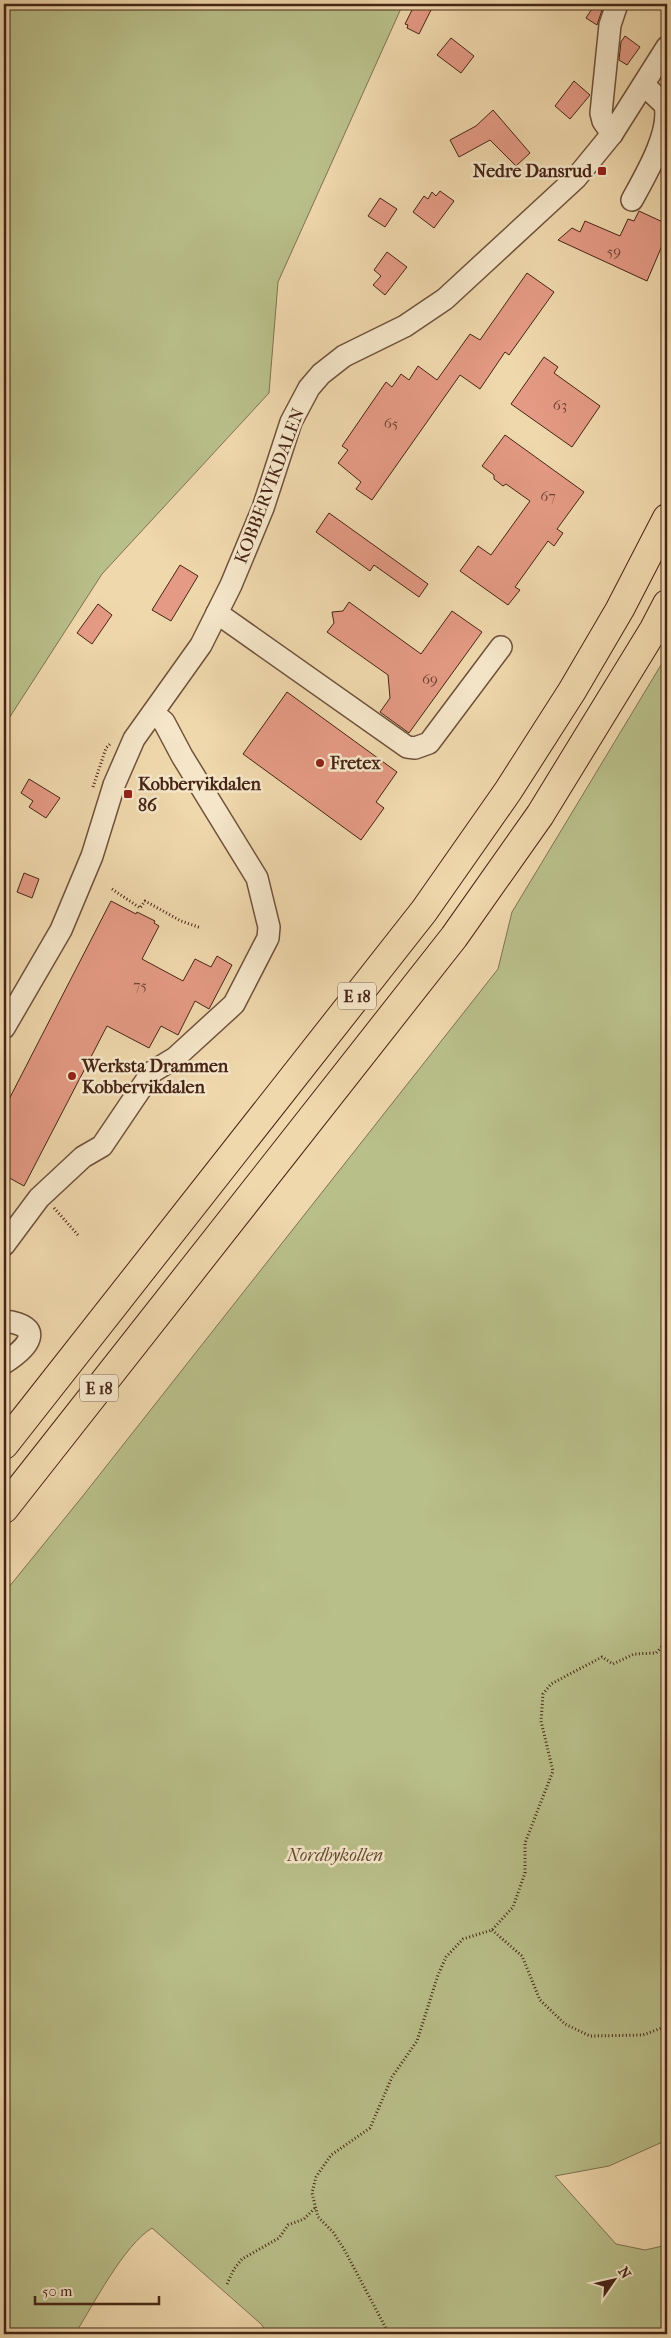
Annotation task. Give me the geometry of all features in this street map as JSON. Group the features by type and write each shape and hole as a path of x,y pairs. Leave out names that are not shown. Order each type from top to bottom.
{"highway":[{"name":"E 18","path":"4,1445 424,910 508,791 572,691 620,609 667,518"},
{"name":"E 18","path":"4,1509 454,936 540,815 624,679 667,604"}],"street":[{"path":"612,134 602,121 601,113 610,26 616,4"},
{"name":"KOBBERVIKDALEN","path":"4,1028 62,930 92,856 102,817 121,766 134,739 201,644 231,585 260,516 291,422 299,405 321,374 344,356 405,326 445,299 576,178 612,134 667,47"},
{"path":"632,200 662,138 667,112 661,99 644,85"},
{"path":"217,612 407,747 415,748 429,743 501,647"},
{"path":"4,1245 39,1198 83,1157 102,1146 152,1072 175,1058 234,1004 268,938 269,927 257,878 182,756 164,722 153,712"},
{"path":"4,1321 16,1323 24,1327 29,1332 30,1340 26,1347 4,1363"}],"path":[{"path":"92,790 106,748 116,737"},
{"path":"112,889 140,908 145,901 181,921 201,928"},
{"path":"50,1205 78,1235"},
{"path":"389,2334 344,2249 333,2232 318,2217 312,2193 316,2177 331,2155 370,2128 392,2076 416,2041 446,1956 463,1939 492,1930 513,1907 524,1873 525,1843 553,1771 541,1721 543,1694 551,1684 602,1657 613,1664 634,1654 656,1653 667,1641"},
{"path":"492,1930 522,1956 540,2000 565,2024 590,2036 643,2035 667,2026"},
{"path":"227,2284 234,2268 242,2259 279,2238 288,2225 304,2219 315,2208"}],"green space":[{"path":"4,4 403,4 278,282 269,393 102,574 4,726"},
{"name":"Nordbykollen","path":"667,655 667,2140 609,2166 555,2176 616,2244 645,2250 667,2245 667,2334 268,2334 261,2324 152,2228 141,2236 120,2261 75,2334 4,2334 4,1593 82,1497 498,969 512,912"}],"building":[{"path":"415,4 434,4 419,34 407,28 408,25 405,24"},
{"path":"595,4 603,7 597,25 586,18"},
{"path":"625,36 640,47 627,65 619,60 621,42"},
{"path":"451,38 474,56 461,73 437,55"},
{"path":"574,81 590,95 570,119 555,106"},
{"path":"493,110 530,153 516,166 490,140 459,157 450,140 476,126"},
{"path":"440,191 454,201 434,228 413,212 424,196 428,199 432,192 436,196"},
{"path":"380,198 397,209 385,227 368,216"},
{"path":"639,211 667,224 667,234 647,281 558,240 572,228 580,232 585,221 620,236 628,219 634,221"},
{"path":"387,252 407,267 385,295 373,285 381,276 374,270"},
{"path":"527,273 554,292 509,355 505,352 480,389 460,375 372,500 356,489 361,482 338,463 348,450 342,446 386,382 392,387 401,374 409,380 418,366 437,380 470,334 480,340"},
{"path":"544,357 558,367 554,373 600,406 572,447 511,404"},
{"path":"505,435 584,492 557,529 563,533 554,546 548,541 515,587 520,590 508,605 460,571 478,546 491,555 530,501 506,484 503,486 494,479 494,475 482,466"},
{"path":"329,513 428,584 419,597 374,565 370,571 316,532"},
{"path":"180,565 198,576 171,621 152,610"},
{"path":"349,602 421,654 452,611 482,632 409,733 380,712 390,698 388,675 327,632 334,623 332,612 343,611"},
{"path":"98,604 112,615 92,644 77,633"},
{"name":"Fretex","path":"287,692 397,772 376,802 384,808 361,840 243,754"},
{"path":"29,779 60,798 46,818 29,807 33,801 21,793"},
{"path":"24,873 39,879 32,898 17,892"},
{"path":"111,901 155,921 154,923 159,926 142,959 183,981 195,959 211,967 217,956 232,965 209,1009 195,1001 178,1035 161,1026 149,1048 107,1026 24,1186 4,1175 4,1109"}],"place":[{"name":"Nedre Dansrud","path":"602,171"},
{"name":"Fretex","path":"320,763"},
{"name":"Kobbervikdalen 86","path":"128,794"},
{"name":"Werksta Drammen Kobbervikdalen","path":"72,1076"}]}
